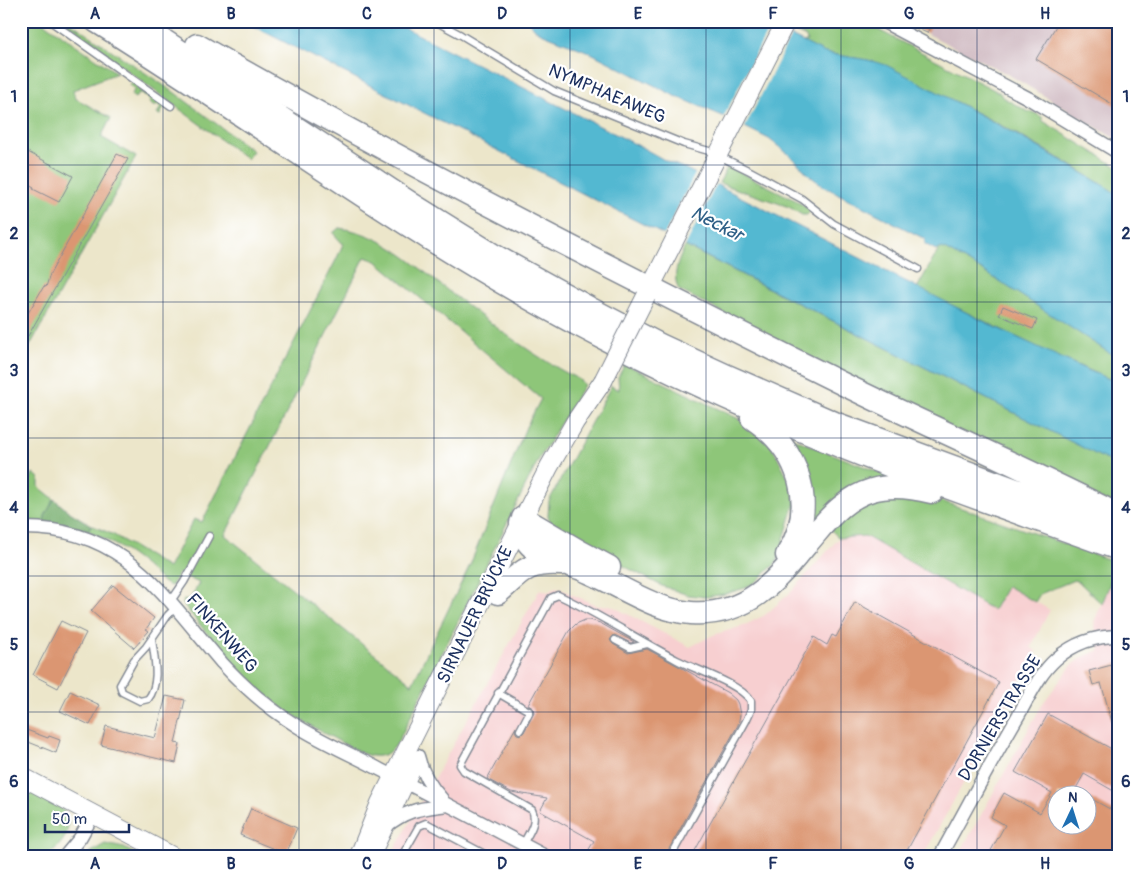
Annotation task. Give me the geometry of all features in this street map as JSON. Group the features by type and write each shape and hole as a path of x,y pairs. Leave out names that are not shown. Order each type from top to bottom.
{"highway":[{"path":"96,21 400,221 490,276 586,330 719,395 827,442 1119,549"},
{"path":"134,21 410,203 496,256 660,345 837,424 1119,528"},
{"path":"155,21 352,132 649,292 1119,516"},
{"path":"526,526 673,598 699,602 708,601 732,597 754,588 778,567 795,540 802,516 802,492 795,468 783,446 760,423 719,395"},
{"path":"526,526 538,552 605,579 666,608 692,613 721,611 741,605 766,588 779,576 829,517 845,503 862,494 884,488 906,487 981,499"},
{"path":"498,593 528,567 542,564 567,564"}],"main road":[{"name":"SIRNAUER BRÜCKE","path":"359,856 380,803 418,756 498,593 562,443 603,382 663,264 723,158 786,21"},
{"name":"SIRNAUER BRÜCKE","path":"371,856 399,780 526,526"},
{"path":"21,776 172,856"}],"street":[{"path":"882,21 1028,98 1119,153"},
{"name":"FINKENWEG","path":"21,528 49,529 83,537 102,545 138,568 174,604 223,663 262,701 313,736 399,780"},
{"name":"DORNIERSTRASSE","path":"940,856 1038,681 1050,664 1063,653 1086,641 1119,636"},
{"path":"418,756 420,766 428,782 447,805"},
{"path":"399,780 545,856"},
{"path":"382,829 400,816 413,810 447,805"},
{"path":"64,856 80,838 93,815"}],"lane":[{"path":"50,21 171,106"},
{"name":"NYMPHAEAWEG","path":"435,21 554,91 684,144 709,151 796,195 834,224 918,269"},
{"path":"152,639 155,667 154,684 148,699 140,701 122,692 120,685 134,660 152,639 168,615 209,536"},
{"path":"523,844 534,822 532,810 480,781 462,769 460,765 552,596 558,595 678,661 706,672 749,697 752,704 746,722 671,856"},
{"path":"614,640 630,648 647,644"},
{"path":"498,693 529,712 520,730"},
{"path":"402,856 419,826 426,823 488,856"}],"shaded area":[{"path":"902,21 1119,21 1119,141 1011,76"},
{"path":"865,536 993,610 1007,586 1050,610 1031,647 1036,651 1027,669 923,856 391,856 540,589 548,592 556,587 598,606 610,605 690,647 713,635 743,626 765,615 791,592 839,538"},
{"path":"1112,578 1119,580 1119,856 958,856 1043,703 1071,666 1085,656 1100,650 1094,622"}],"green space":[{"path":"21,21 41,21 117,73 73,90 75,98 111,118 101,137 136,157 23,358 21,356"},
{"path":"56,21 68,21 175,93 253,151 247,159 109,57"},
{"path":"798,21 861,21 1000,93 1002,97 1042,117 1043,121 1119,168 1119,195 1008,129 891,68 868,60 825,53 802,42 807,41 806,37 793,31"},
{"path":"131,82 164,107 160,115 157,114 161,107 157,104 155,107 149,103 151,100 140,92 135,98 131,95 135,89 129,85"},
{"path":"728,166 795,200 809,209 810,212 807,215 802,215 789,207 719,183"},
{"path":"339,228 356,232 372,237 402,254 501,330 532,352 580,380 584,385 539,459 397,744 383,755 376,756 352,749 295,716 259,689 224,654 183,604 184,600 191,598 199,583 178,573 172,586 166,584 130,554 88,531 91,525 114,535 168,568 194,519 202,522 337,258 343,244 333,233","holes":["365,257 376,261 541,399 526,427 470,565 412,684 225,535"]},
{"path":"685,246 1119,466 1119,508 942,425 679,290 676,273 678,262"},
{"path":"943,248 982,270 1119,359 1119,383 1047,352 917,288 938,251 936,250"},
{"path":"625,364 739,419 767,436 797,496 777,562 755,583 725,594 706,597 688,595 662,586 580,543 551,523 548,516 549,501 611,386 619,390 618,377"},
{"path":"784,435 896,479 801,543"},
{"path":"33,473 39,478 39,487 54,499 44,522 21,521 21,503"},
{"path":"924,495 1119,563 1119,580 1112,578 1102,604 1079,582 1074,580 1040,594 1035,602 1007,586 993,610 865,536 839,538 827,526 870,497"},
{"path":"54,499 68,511 91,525 88,531 44,522"},
{"path":"21,786 61,808 66,814 68,828 66,835 52,852 45,855 21,856"},
{"path":"105,844 124,848 139,856 84,856"}],"water":[{"name":"Neckar","path":"243,21 391,21 993,326 1119,383 1119,466"},
{"path":"527,21 761,21 825,53 886,65 1033,144 1119,195 1119,359 982,270 943,248 936,250 925,244 925,239 825,187 769,139 725,117 673,95 589,52 541,33"}],"pier":[{"path":"766,21 792,34 744,129 723,118 768,30 763,27"},
{"path":"696,172 717,183 684,248 663,237"}],"building":[{"path":"919,21 933,21 927,33 916,28"},
{"path":"1059,21 1119,21 1119,108 1036,59"},
{"path":"26,151 73,176 59,202 33,189 34,187 21,180 21,159"},
{"path":"117,154 128,159 28,336 21,332 21,325 44,286 46,287 50,274"},
{"path":"1003,306 1037,320 1033,329 999,315"},
{"path":"113,585 154,618 146,629 149,631 134,648 91,611"},
{"path":"855,602 999,682 904,856 692,856 814,637 827,645 832,635 836,637"},
{"path":"585,620 600,623 634,642 631,643 614,635 610,640 628,653 647,649 728,693 738,704 740,715 738,725 665,856 585,856 594,841 540,811 547,798 511,792 487,779 516,727 515,731 517,734 521,735 524,732 534,713 533,708 528,705 569,631 576,624"},
{"path":"61,621 86,633 58,688 33,675"},
{"path":"1119,663 1119,736 1116,736 1101,683 1093,685 1089,671"},
{"path":"70,691 100,705 90,725 60,711"},
{"path":"166,696 185,700 175,743 180,744 176,763 101,745 106,726 155,738"},
{"path":"1048,714 1119,753 1119,794 1084,774 1078,784 1048,784 1048,791 1015,772"},
{"path":"21,728 48,738 49,736 60,740 56,753 21,739"},
{"path":"1004,793 1040,813 1048,800 1048,834 1098,834 1098,802 1119,814 1119,856 988,856 1005,825 991,817"},
{"path":"251,808 297,828 286,854 240,835"}]}
